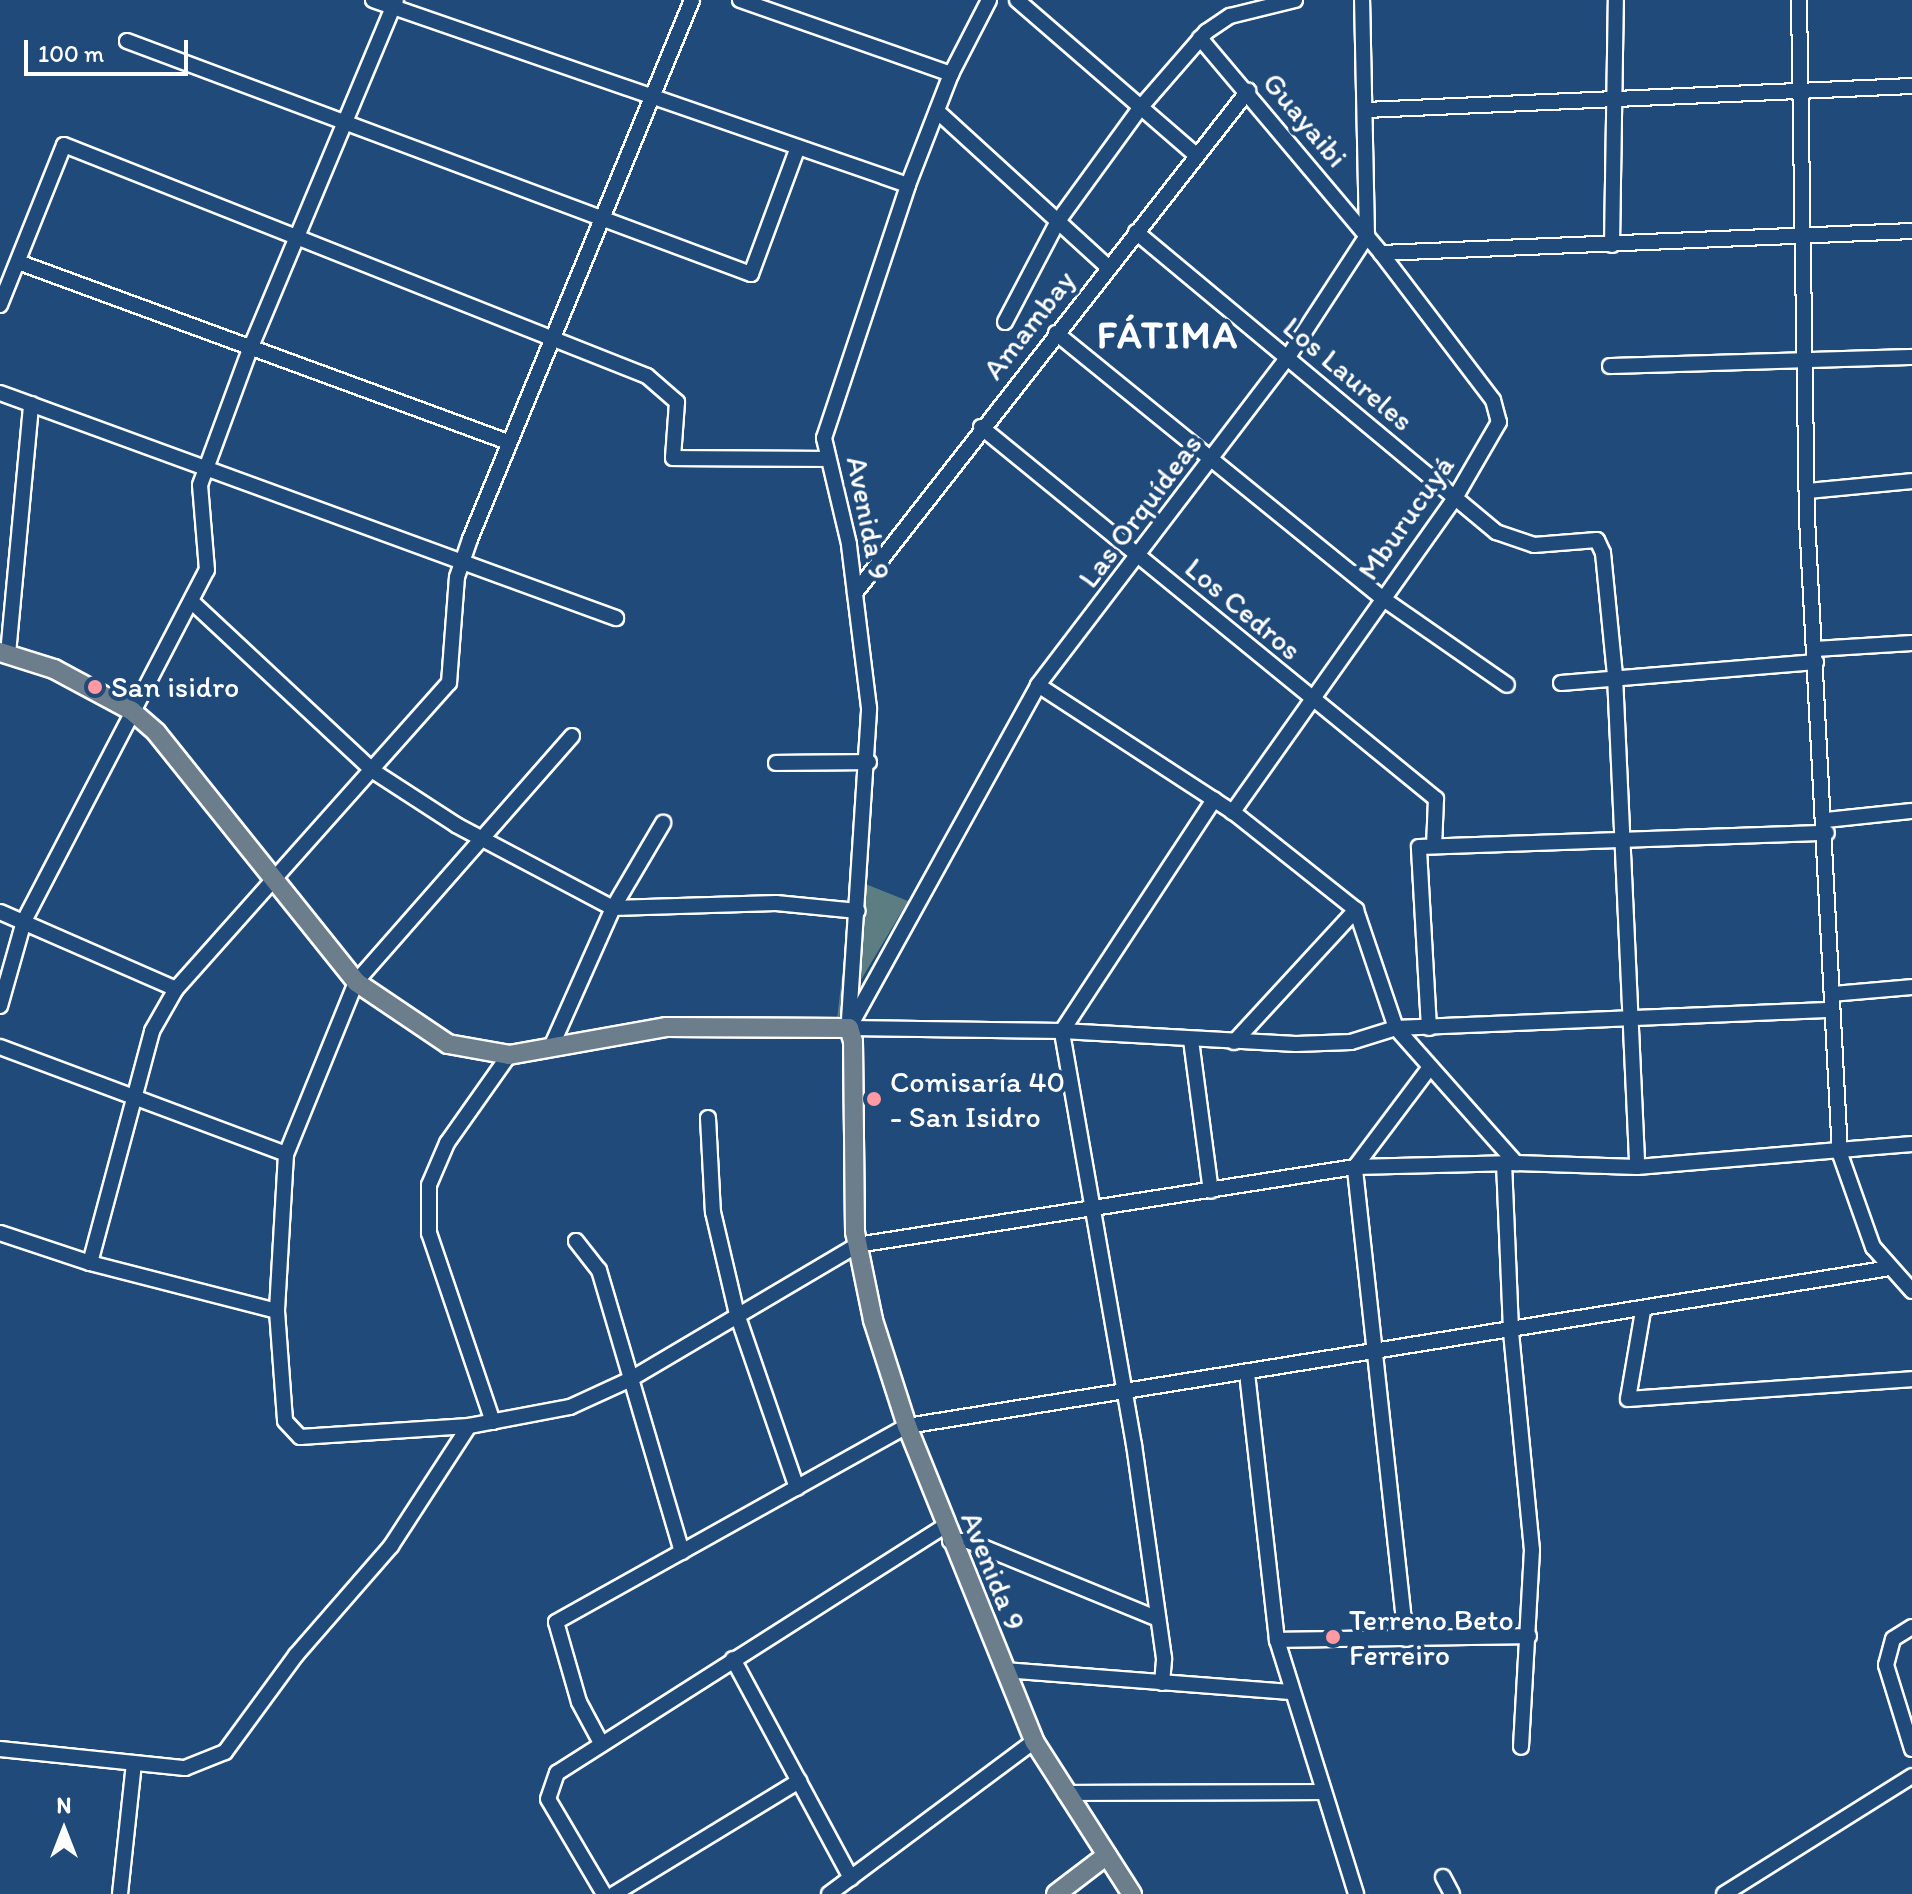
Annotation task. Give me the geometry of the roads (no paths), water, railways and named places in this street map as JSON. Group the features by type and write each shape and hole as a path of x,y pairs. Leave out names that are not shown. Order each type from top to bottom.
{"main road":[{"path":"4,653 54,669 132,711 156,732 356,982 427,1035 470,1051 509,1055 552,1045 697,1025 849,1028"},
{"name":"Avenida 9","path":"849,1028 857,1245 873,1320 907,1426 947,1533 1034,1741 1132,1894"},
{"path":"1056,1894 1107,1855"}],"street":[{"path":"373,0 394,4 908,185"},
{"path":"90,1263 152,1031 176,989 449,683 462,562 508,442 555,336 692,0"},
{"path":"740,0 951,74"},
{"name":"Avenida 9","path":"849,1028 869,762 869,708 849,544 824,438 908,185 951,74 989,0"},
{"path":"1017,0 1197,156"},
{"path":"1005,322 1058,221 1140,108 1200,38 1230,16 1295,0"},
{"path":"1362,0 1367,236"},
{"path":"1612,245 1616,0"},
{"path":"1799,0 1807,491 1840,1154 1873,1247 1912,1291"},
{"path":"0,1006 24,921 192,602 209,558 199,495 205,471 250,349 394,4"},
{"name":"Guayaibi","path":"1200,38 1248,91 1381,253"},
{"path":"127,41 751,274 798,147"},
{"path":"1366,110 1912,86"},
{"name":"Amambay","path":"855,593 981,427 1248,91"},
{"path":"937,111 1108,267"},
{"path":"0,305 4,281 18,262 64,145 555,336 647,376 677,402 673,458 827,459"},
{"path":"1381,253 1912,231"},
{"name":"Los Laureles","path":"1136,232 1455,498 1516,543 1597,540 1603,553 1615,676"},
{"name":"Las Orquídeas","path":"849,1028 1038,685 1139,557 1288,357 1367,236"},
{"name":"Mburucuyá","path":"1233,812 1455,498 1495,433 1498,410 1381,253"},
{"path":"18,262 508,442"},
{"path":"1056,333 1382,598 1507,685"},
{"path":"1610,366 1912,357"},
{"path":"0,393 205,471 616,618"},
{"path":"4,653 31,404"},
{"name":"Los Cedros","path":"981,427 1311,700 1436,799 1434,846"},
{"path":"1807,491 1912,481"},
{"path":"192,602 373,771 482,839 613,908 652,911 776,903 858,911"},
{"path":"1561,683 1912,643"},
{"path":"1615,676 1637,1167"},
{"path":"1038,685 1233,812 1356,910 1396,1028 1510,1163 1511,1332 1532,1550 1521,1747"},
{"path":"572,736 356,982 286,1154 277,1311 289,1430 313,1439 469,1426 570,1407 629,1380 857,1245 1355,1167 1510,1163 1637,1167 1840,1154 1912,1144"},
{"path":"776,763 869,762"},
{"path":"1162,1683 1158,1619 1062,1031 1214,800"},
{"path":"1429,1028 1419,847 1621,841 1826,826 1912,811"},
{"path":"552,1045 613,908 663,823"},
{"path":"1234,1042 1356,910"},
{"path":"0,912 176,989"},
{"path":"1832,994 1912,987"},
{"path":"849,1028 1062,1031 1234,1042 1351,1042 1396,1028 1832,1010"},
{"path":"1191,1040 1211,1191"},
{"path":"0,1047 132,1101 286,1154"},
{"path":"493,1422 429,1233 429,1185 447,1143 509,1055"},
{"path":"1406,1639 1355,1167 1430,1067"},
{"path":"708,1118 713,1212 737,1314 797,1488"},
{"path":"0,1233 90,1263 277,1311"},
{"path":"576,1241 599,1270 682,1552"},
{"path":"601,1743 579,1702 556,1622 907,1426 1643,1311 1890,1268"},
{"path":"1643,1311 1628,1399 1912,1379"},
{"path":"1247,1373 1277,1640 1290,1692 1356,1894"},
{"path":"0,1749 185,1768 225,1752 296,1655 391,1546 469,1426"},
{"path":"604,1894 548,1799 557,1773 733,1659 947,1533 1158,1619"},
{"path":"1912,1627 1893,1639 1886,1665 1912,1749"},
{"path":"1277,1640 1529,1636"},
{"path":"733,1659 851,1878"},
{"path":"1004,1670 1290,1692"},
{"path":"829,1894 1034,1741"},
{"path":"120,1894 134,1764"},
{"path":"1724,1894 1912,1776"},
{"path":"614,1894 799,1781"},
{"path":"1065,1793 1324,1792"},
{"path":"1443,1877 1452,1894"}],"place":[{"name":"San isidro","path":"95,687"},
{"name":"Comisaría 40 - San Isidro","path":"874,1099"},
{"name":"Terreno Beto Ferreiro","path":"1333,1637"}],"district":[{"name":"FÁTIMA","path":"1168,336"}]}
